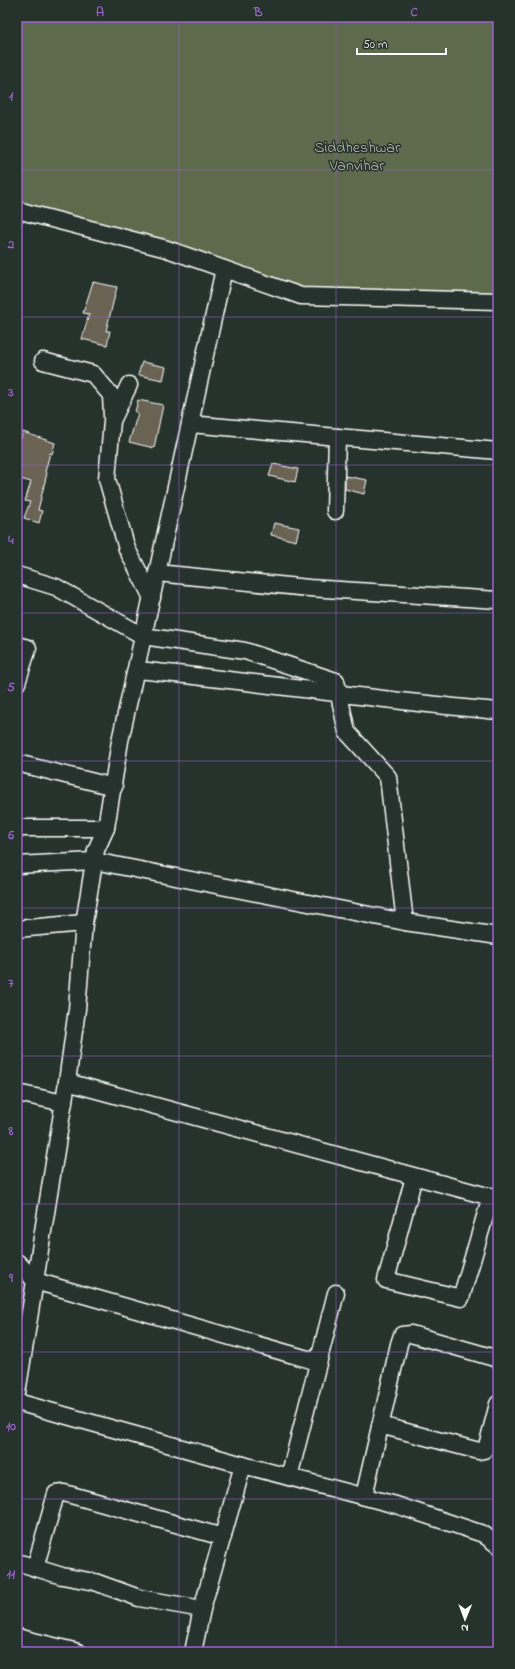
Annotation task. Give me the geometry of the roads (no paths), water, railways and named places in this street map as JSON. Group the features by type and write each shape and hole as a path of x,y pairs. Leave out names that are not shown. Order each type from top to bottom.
{"street":[{"path":"17,210 167,249 301,296 498,302"},
{"path":"17,1393 19,1365 35,1281 64,1103 76,1009 84,923 96,850 106,828 114,787 120,741 224,269"},
{"path":"43,361 93,374 111,395 112,421 107,479 127,548 152,598"},
{"path":"112,421 129,385"},
{"path":"190,424 498,451"},
{"path":"335,511 337,437"},
{"path":"157,572 309,588 498,600"},
{"path":"17,575 56,587 143,636 245,651 336,681 347,732 388,777 405,922"},
{"path":"17,645 28,648 17,682"},
{"path":"136,670 209,677 339,694 498,711"},
{"path":"17,763 114,787"},
{"path":"17,828 106,828"},
{"path":"17,865 94,861 405,922 498,936"},
{"path":"17,928 84,923"},
{"path":"67,1082 494,1198 461,1298 386,1280 414,1177"},
{"path":"17,1093 64,1103"},
{"path":"17,1262 35,1281 318,1362"},
{"path":"289,1477 336,1293"},
{"path":"364,1496 402,1335 411,1334 498,1360"},
{"path":"17,1402 243,1465 396,1505 483,1534 498,1545"},
{"path":"380,1425 479,1451 484,1450 487,1446 498,1404"},
{"path":"193,1652 202,1610 243,1465"},
{"path":"35,1568 56,1494 64,1493 223,1537"},
{"path":"17,1562 35,1568 94,1582 139,1598 202,1610"},
{"path":"17,1637 70,1651"}],"park label":[{"name":"Siddheshwar Vanvihar","path":"357,157"}]}
